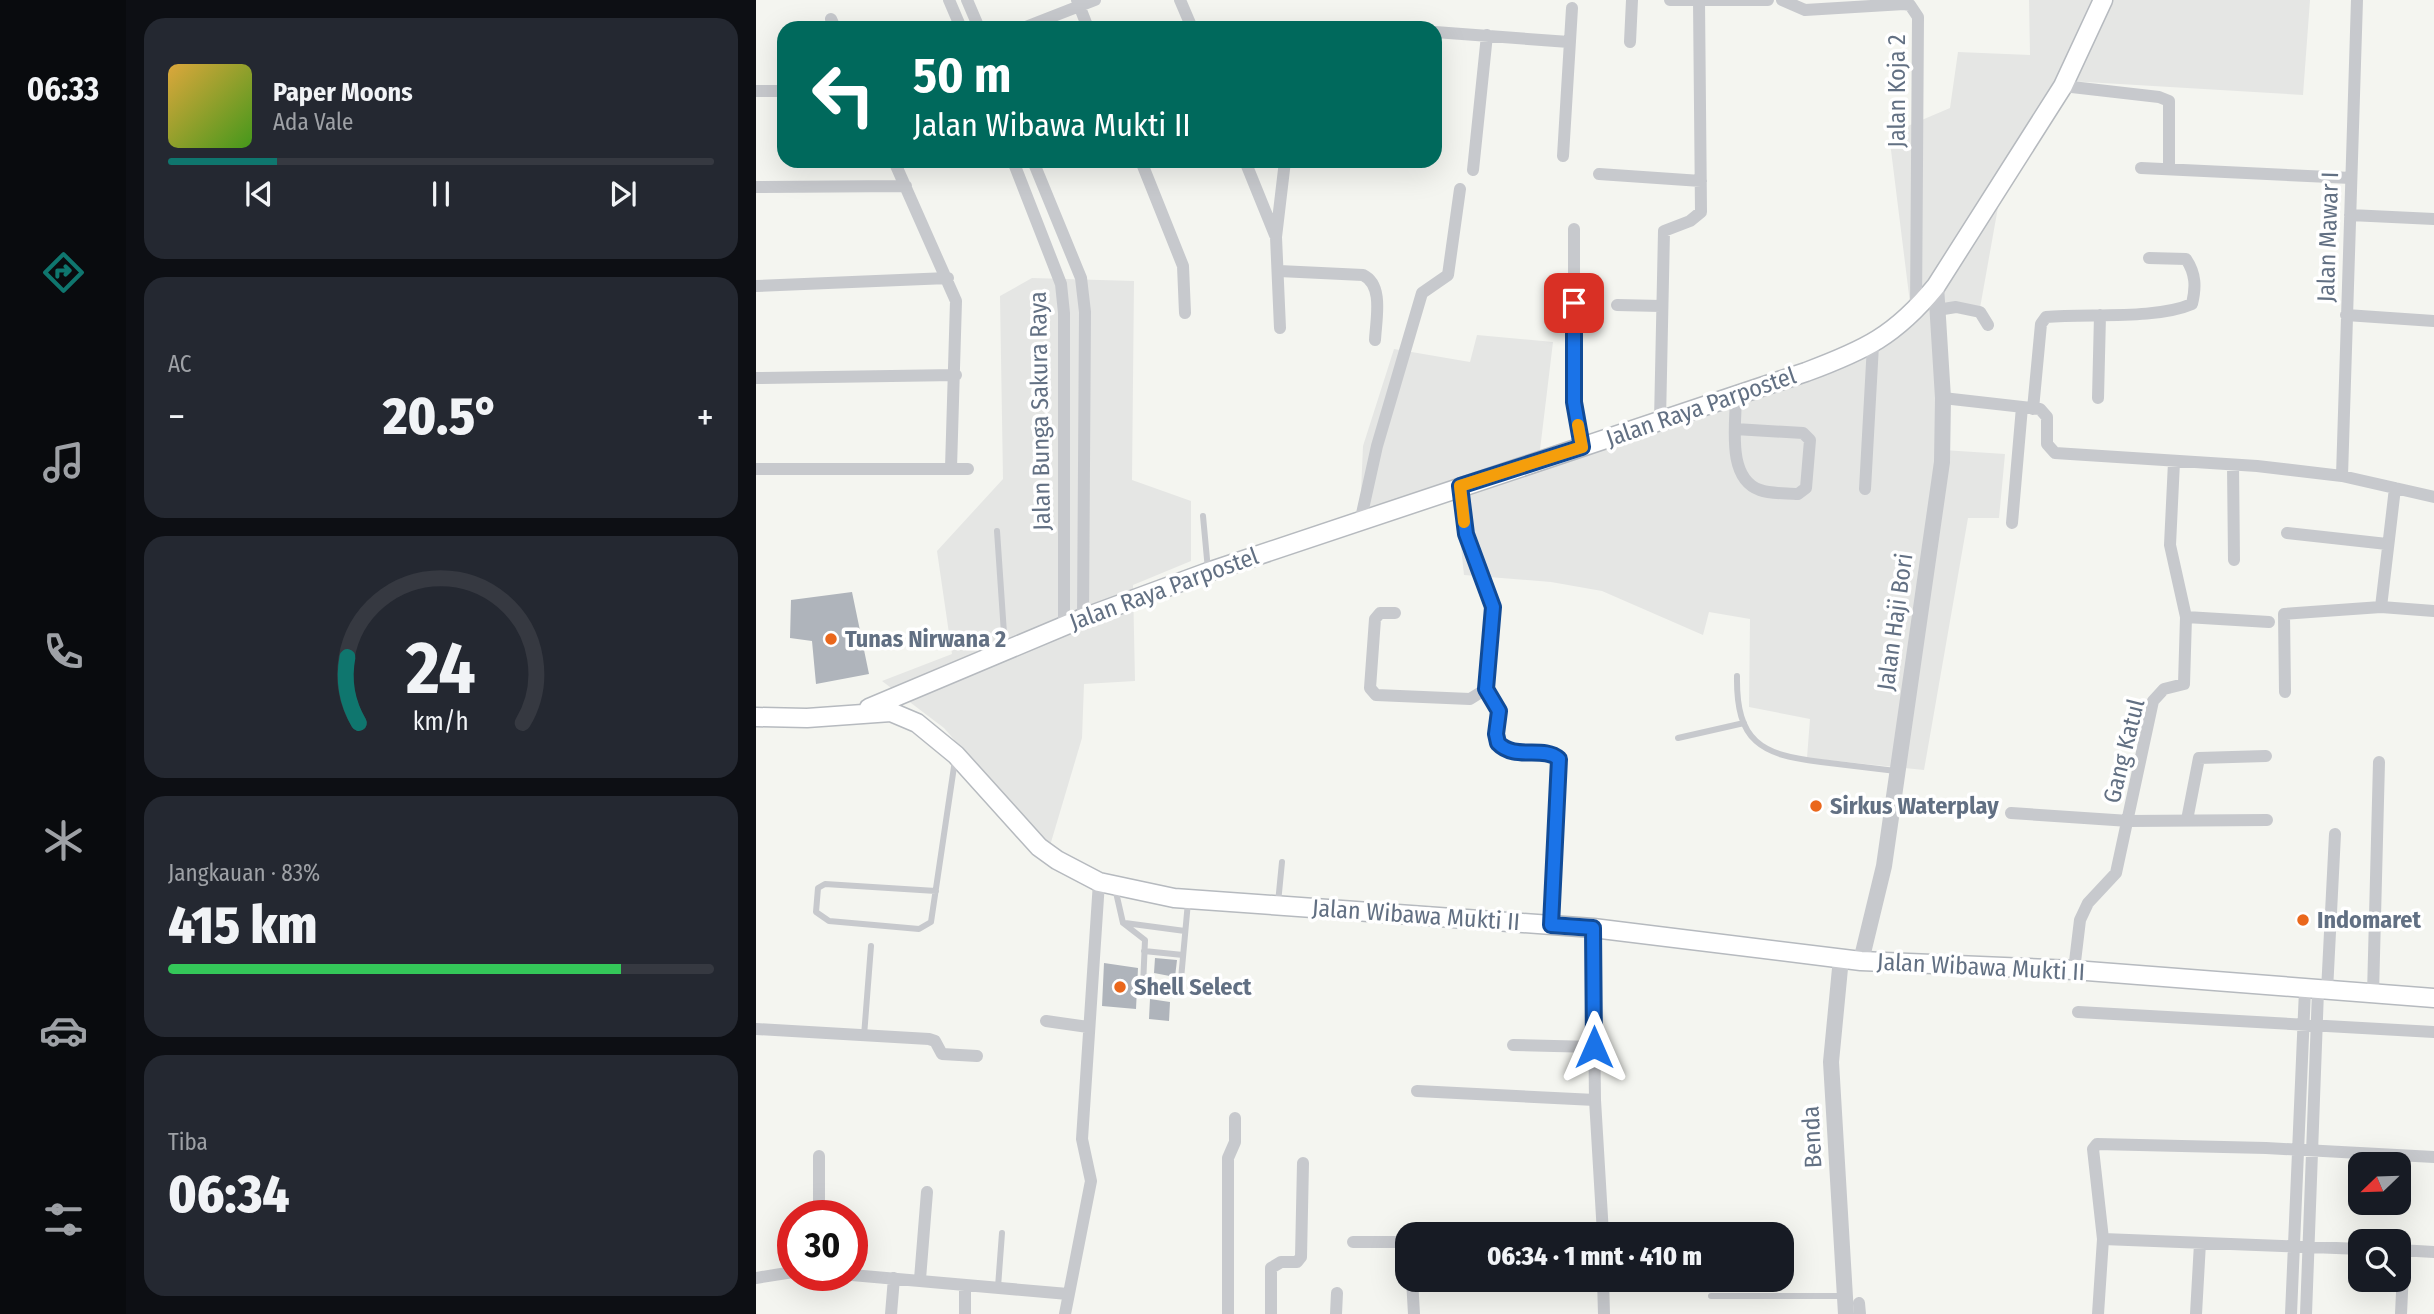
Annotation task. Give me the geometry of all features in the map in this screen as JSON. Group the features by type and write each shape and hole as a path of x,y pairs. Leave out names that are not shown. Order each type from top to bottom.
{"main road":[{"name":"Jalan Raya Parpostel","path":"859,712 1083,618 1208,572 1660,421 1873,345 1916,311 1936,286 2063,86 2103,0"},
{"name":"Jalan Wibawa Mukti II","path":"756,717 807,718 859,712 891,712 917,723 956,755 1039,847 1077,873 1107,884 1188,900 1593,928 1861,961 2074,970 2434,998"}],"street":[{"path":"950,0 958,21"},
{"path":"967,0 976,21"},
{"path":"1038,21 1078,3 1095,0"},
{"path":"1180,0 1189,21"},
{"path":"1630,42 1632,0"},
{"path":"1670,0 1768,0"},
{"name":"Jalan Koja 2","path":"1782,0 1805,10 1904,4 1910,5 1918,17 1916,311"},
{"name":"Jalan Mawar I","path":"2342,477 2357,0"},
{"path":"1660,421 1664,231 1690,221 1701,212 1699,1"},
{"path":"1078,3 1085,21"},
{"path":"1563,156 1572,8"},
{"path":"1442,32 1569,42"},
{"path":"1473,170 1487,35"},
{"path":"2063,86 2159,97 2169,101 2169,169"},
{"path":"756,92 777,91"},
{"path":"897,168 956,301 956,375 951,467"},
{"name":"Jalan Bunga Sakura Raya","path":"1016,168 1061,284 1064,313 1064,626"},
{"name":"Jalan Bunga Sakura Raya","path":"1037,168 1081,278 1085,312 1083,618"},
{"path":"1144,168 1184,266 1185,313"},
{"path":"1248,168 1276,237"},
{"path":"1280,328 1276,237 1284,168"},
{"path":"2141,168 2351,178"},
{"path":"1599,174 1701,181"},
{"path":"756,187 906,186"},
{"path":"1362,519 1377,446 1422,293 1443,280 1450,270 1460,189"},
{"path":"2350,215 2434,219"},
{"path":"1574,229 1574,402 1582,447"},
{"path":"2012,523 2043,320 2054,316 2182,308 2192,304 2196,289 2193,270 2186,259 2149,258"},
{"path":"1279,271 1363,275 1371,279 1376,288 1375,340"},
{"path":"756,286 948,278"},
{"name":"Jalan Haji Bori","path":"1861,961 1884,866 1942,462 1943,398 1936,286"},
{"path":"1617,305 1661,306"},
{"path":"1937,310 1967,308 1980,312 1988,325"},
{"path":"1064,313 1085,312"},
{"path":"2098,398 2100,315"},
{"path":"2346,315 2434,321"},
{"path":"1865,489 1873,345"},
{"path":"756,378 956,375"},
{"path":"1735,429 1803,433 1810,440 1806,488 1798,494 1763,492 1752,487 1740,473 1735,429 1736,395"},
{"path":"1943,398 2045,412 2047,444 2055,453 2233,465 2342,477 2434,497"},
{"name":"Gang Katul","path":"2074,970 2080,920 2088,903 2116,873 2153,701 2164,689 2184,684 2186,617 2170,545 2174,462"},
{"path":"2233,465 2235,560"},
{"path":"1065,469 1083,468"},
{"path":"756,469 968,469"},
{"path":"1460,486 1466,534 1493,607 1486,689 1499,711 1496,734 1503,749 1514,753 1554,755 1559,759 1551,925"},
{"path":"2381,607 2386,544 2395,488"},
{"path":"2287,533 2386,544"},
{"path":"2285,692 2284,614 2381,607 2434,611"},
{"path":"1395,613 1380,613 1375,619 1370,688 1376,695 1469,699 1486,689"},
{"path":"2186,617 2269,622"},
{"path":"2187,820 2199,758 2266,756"},
{"path":"2373,994 2379,762"},
{"path":"2011,813 2129,821 2267,820"},
{"path":"2306,1314 2317,991 2335,834"},
{"path":"1065,1314 1091,1181 1082,1139 1088,1027 1107,884"},
{"path":"1593,928 1595,1100 1602,1222"},
{"name":"Benda","path":"1841,958 1831,1062 1854,1304 1846,1314"},
{"path":"2291,1314 2303,1027 2317,991"},
{"path":"2078,1012 2317,1028 2434,1032"},
{"path":"1046,1021 1088,1027"},
{"path":"756,1029 932,1039 942,1054 977,1056"},
{"path":"1513,1045 1594,1047"},
{"path":"1417,1091 1595,1100"},
{"path":"1227,1314 1228,1158 1235,1142 1235,1118"},
{"path":"2098,1314 2103,1239 2093,1149 2097,1144 2434,1157"},
{"path":"819,1156 819,1200"},
{"path":"1271,1314 1271,1268 1281,1262 1297,1262 1301,1257 1303,1163"},
{"path":"920,1279 927,1192"},
{"path":"2103,1239 2348,1249"},
{"path":"1353,1242 1395,1242"},
{"path":"2196,1314 2200,1243"},
{"path":"2411,1251 2434,1252"},
{"path":"756,1278 777,1275"},
{"path":"868,1276 1068,1294"},
{"path":"891,1314 894,1278"},
{"path":"965,1286 965,1314"},
{"path":"1413,1292 1415,1314"},
{"path":"1603,1292 1604,1314"},
{"path":"2401,1292 2401,1314"},
{"path":"1336,1314 1337,1293"}],"lane":[{"path":"1203,516 1208,572"},
{"path":"997,531 1005,650"},
{"path":"1737,676 1737,696 1744,723 1760,746 1777,756 1896,771"},
{"path":"1678,738 1744,723"},
{"path":"936,891 825,884 818,888 816,912 829,921 919,929 931,922 936,891 956,755"},
{"path":"1278,905 1282,862"},
{"path":"1107,884 1123,923 1145,940 1143,986 1180,990 1188,900"},
{"path":"1123,923 1185,932"},
{"path":"864,1036 871,946"},
{"path":"1144,951 1183,955"},
{"path":"998,1288 1002,1233"},
{"path":"1711,1296 1854,1304"}],"shaded area":[{"path":"2029,0 2310,0 2303,95 2069,81 2000,196 1980,308 1936,315 1943,450 2005,454 1999,518 1968,518 1924,770 1807,758 1810,719 1749,707 1750,619 1709,612 1703,635 1602,591 1551,582 1464,575 1454,482 1360,515 1363,446 1394,349 1470,362 1477,335 1553,342 1539,458 1862,355 1912,319 1889,134 1950,108 1958,52 2030,55"},
{"path":"1032,278 1134,281 1132,480 1191,501 1191,561 1133,585 1135,681 1084,684 1082,738 1049,849 944,728 882,681 952,654 937,551 1003,479 1000,296"}],"building":[{"name":"Tunas Nirwana 2","path":"852,592 869,674 816,684 812,641 790,638 791,600"},
{"path":"1155,958 1177,960 1175,977 1154,973"},
{"name":"Shell Select","path":"1104,963 1138,968 1136,1009 1102,1006"},
{"path":"1150,999 1170,1002 1169,1021 1149,1019"}],"slow traffic":[{"path":"1464,522 1460,486 1582,447 1578,425"}],"place":[{"name":"Tunas Nirwana 2","path":"831,639"},
{"name":"Sirkus Waterplay","path":"1816,806"},
{"name":"Indomaret","path":"2303,920"},
{"name":"Shell Select","path":"1120,987"}],"route":[{"path":"1574,303 1574,402 1582,447 1460,486 1466,534 1493,607 1486,689 1499,711 1496,734 1498,743 1503,749 1514,753 1554,755 1559,759 1551,925 1593,928 1594,1047"}]}
